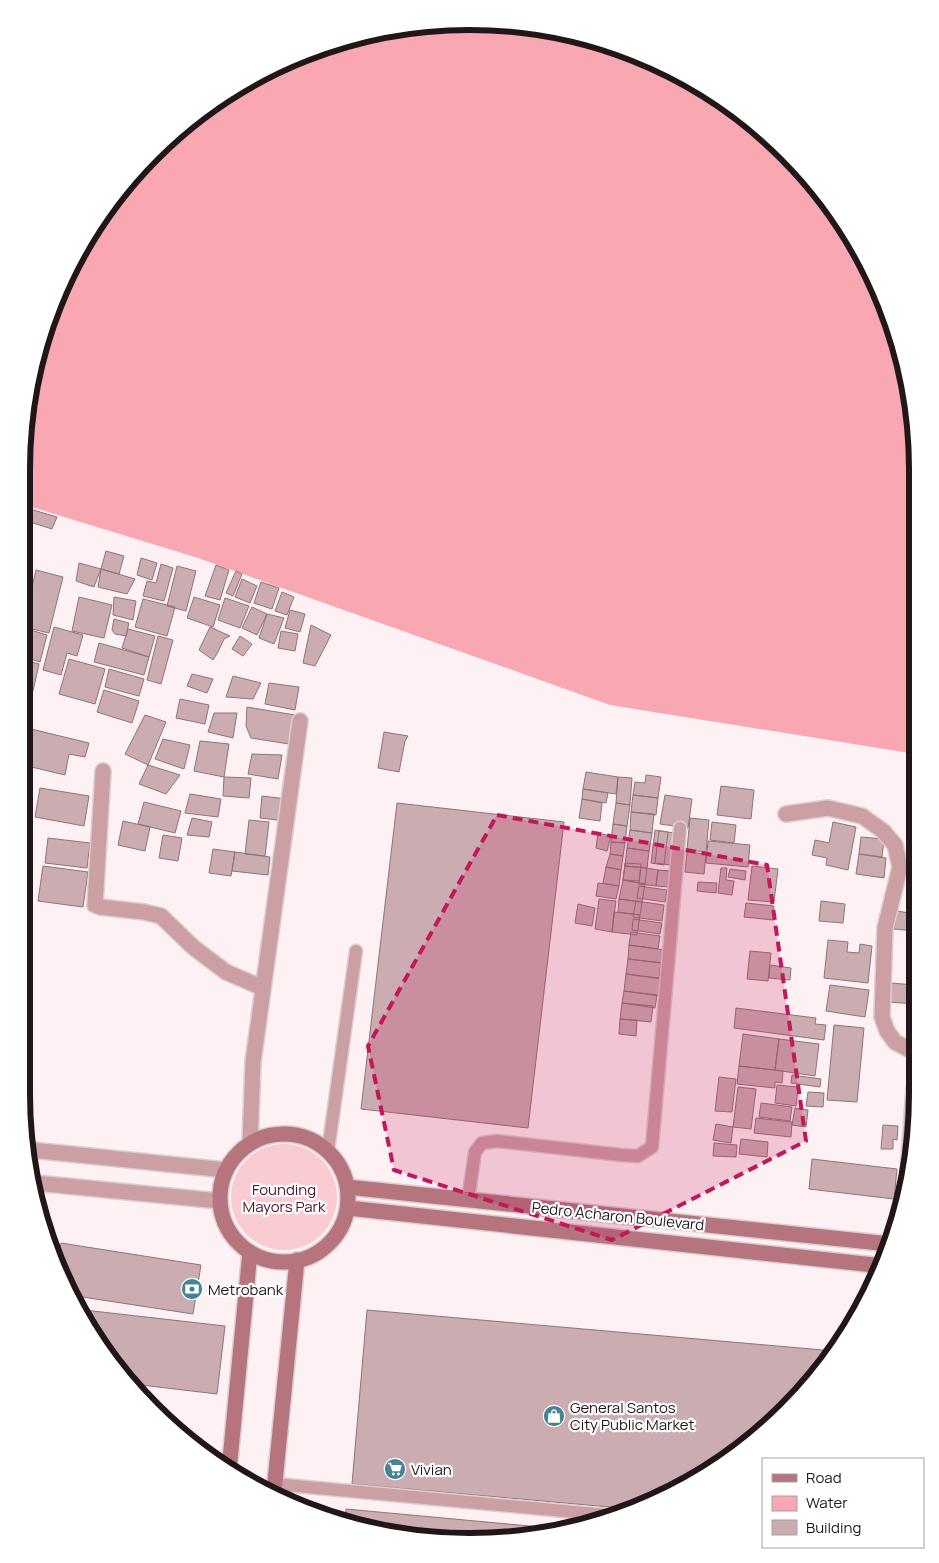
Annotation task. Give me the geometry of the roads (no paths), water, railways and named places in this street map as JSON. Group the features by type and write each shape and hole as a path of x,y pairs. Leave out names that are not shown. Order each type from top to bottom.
{"main road":[{"path":"290,1134 310,1140 328,1151 340,1168 347,1187 348,1208 342,1226 330,1243 314,1255 297,1260 276,1262 257,1256 241,1246 229,1232 221,1214 219,1201 224,1175 234,1157 250,1143 269,1135 290,1134"},
{"name":"Pedro Acharon Boulevard","path":"347,1187 883,1243"},
{"name":"Pedro Acharon Boulevard","path":"348,1208 875,1265"},
{"path":"230,1462 250,1252"},
{"path":"274,1487 297,1260"}],"street":[{"path":"250,1143 253,1062 300,722"},
{"path":"103,771 95,905 161,916 193,948 226,972 263,988"},
{"path":"786,814 828,808 862,816 883,831 895,845 900,867 885,928 882,1017 887,1031 895,1042 909,1049"},
{"path":"34,1150 226,1170"},
{"path":"39,1183 219,1201"}],"lane":[{"path":"468,1200 475,1152 482,1143 497,1141 638,1156 652,1147 680,828"},
{"path":"328,1151 356,951"},
{"path":"275,1488 596,1514"}],"water":[{"path":"470,30 527,34 583,45 638,63 664,75 714,104 759,139 800,180 835,225 864,275 876,301 886,328 901,384 908,441 909,753 610,705 198,558 30,507 31,441 34,412 38,384 53,328 75,275 104,225 121,202 139,180 180,139 225,104 275,75 328,53 384,38 441,31"}],"place":[{"name":"Metrobank","path":"192,1289"},
{"name":"General Santos City Public Market","path":"554,1416"},
{"name":"Vivian","path":"395,1469"}],"park label":[{"name":"Founding Mayors Park","path":"284,1198"}]}
